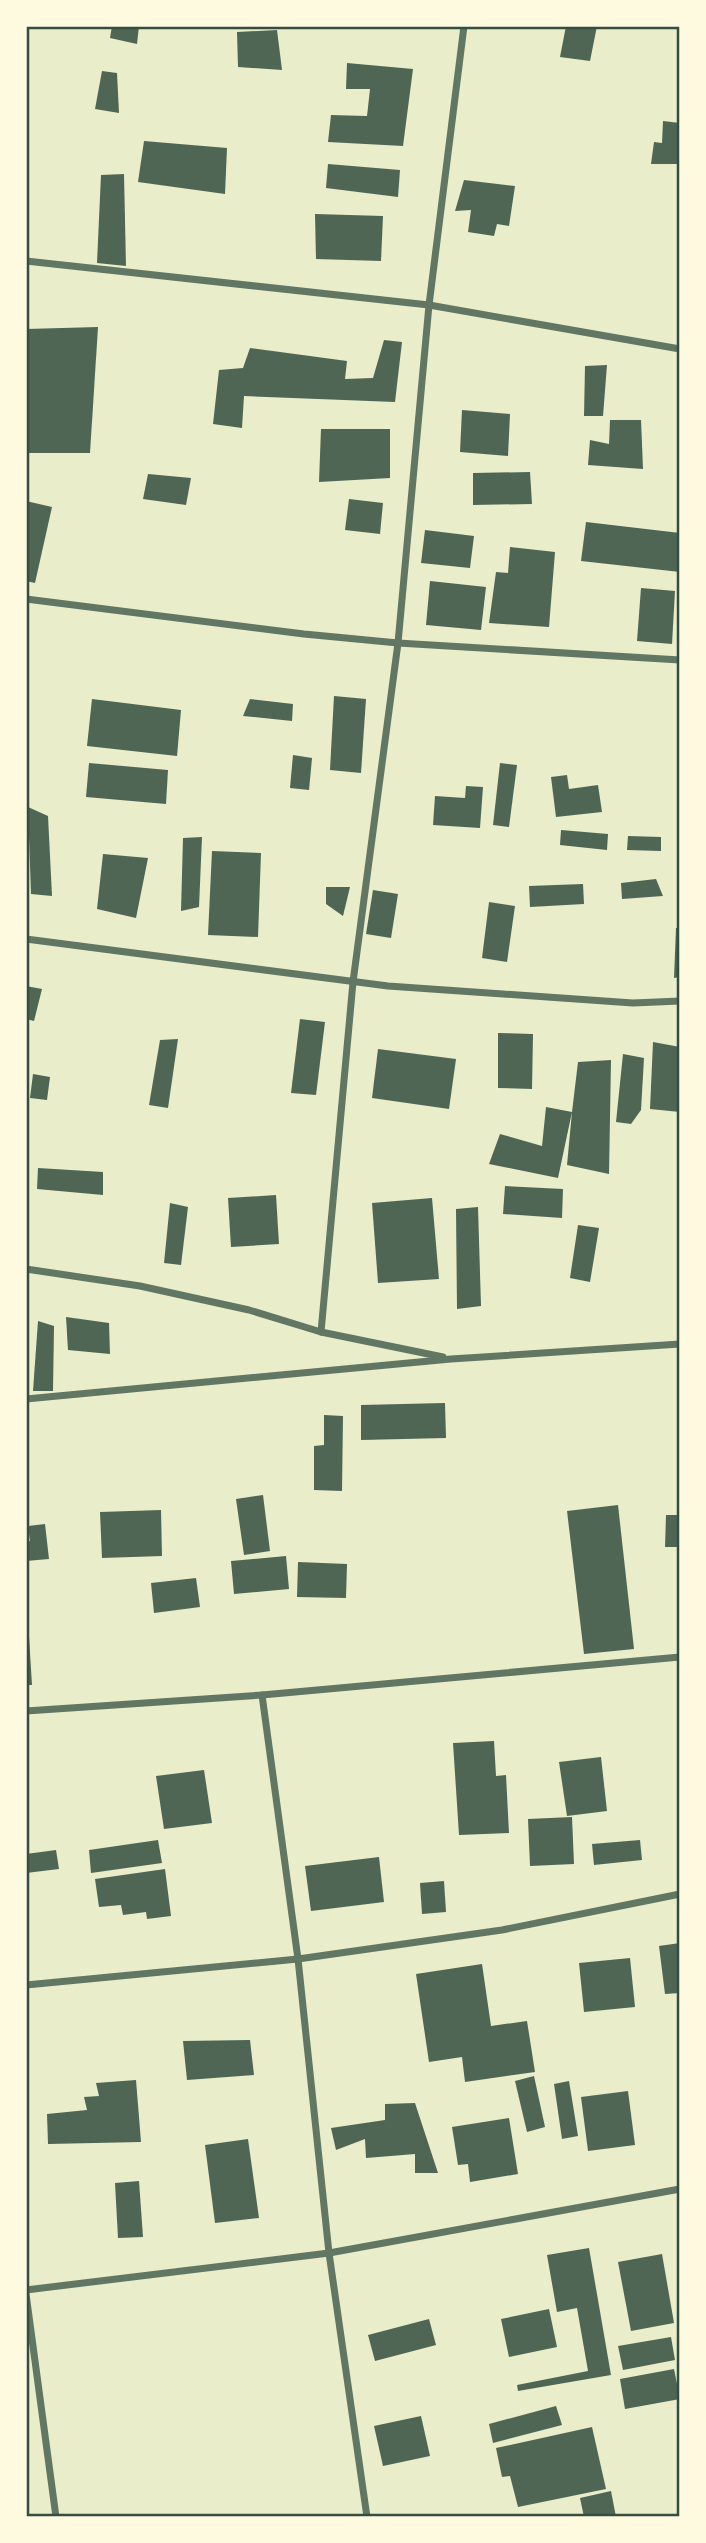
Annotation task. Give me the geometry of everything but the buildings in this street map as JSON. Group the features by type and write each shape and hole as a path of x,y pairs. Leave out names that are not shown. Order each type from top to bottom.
{"street":[{"path":"321,1332 354,982 398,643 429,305 464,26"},
{"path":"26,261 429,305 680,349"},
{"path":"26,599 304,634 398,643 680,660"},
{"path":"26,939 354,982 634,1003 680,1001"},
{"path":"26,1269 140,1286 248,1310 321,1332 452,1359"},
{"path":"26,1399 452,1359 680,1344"},
{"path":"26,1712 262,1695 680,1657"},
{"path":"262,1695 298,1959 329,2253 367,2517"},
{"path":"26,1985 298,1959 502,1930 680,1894"},
{"path":"56,2517 26,2292 329,2253 680,2189"}]}
